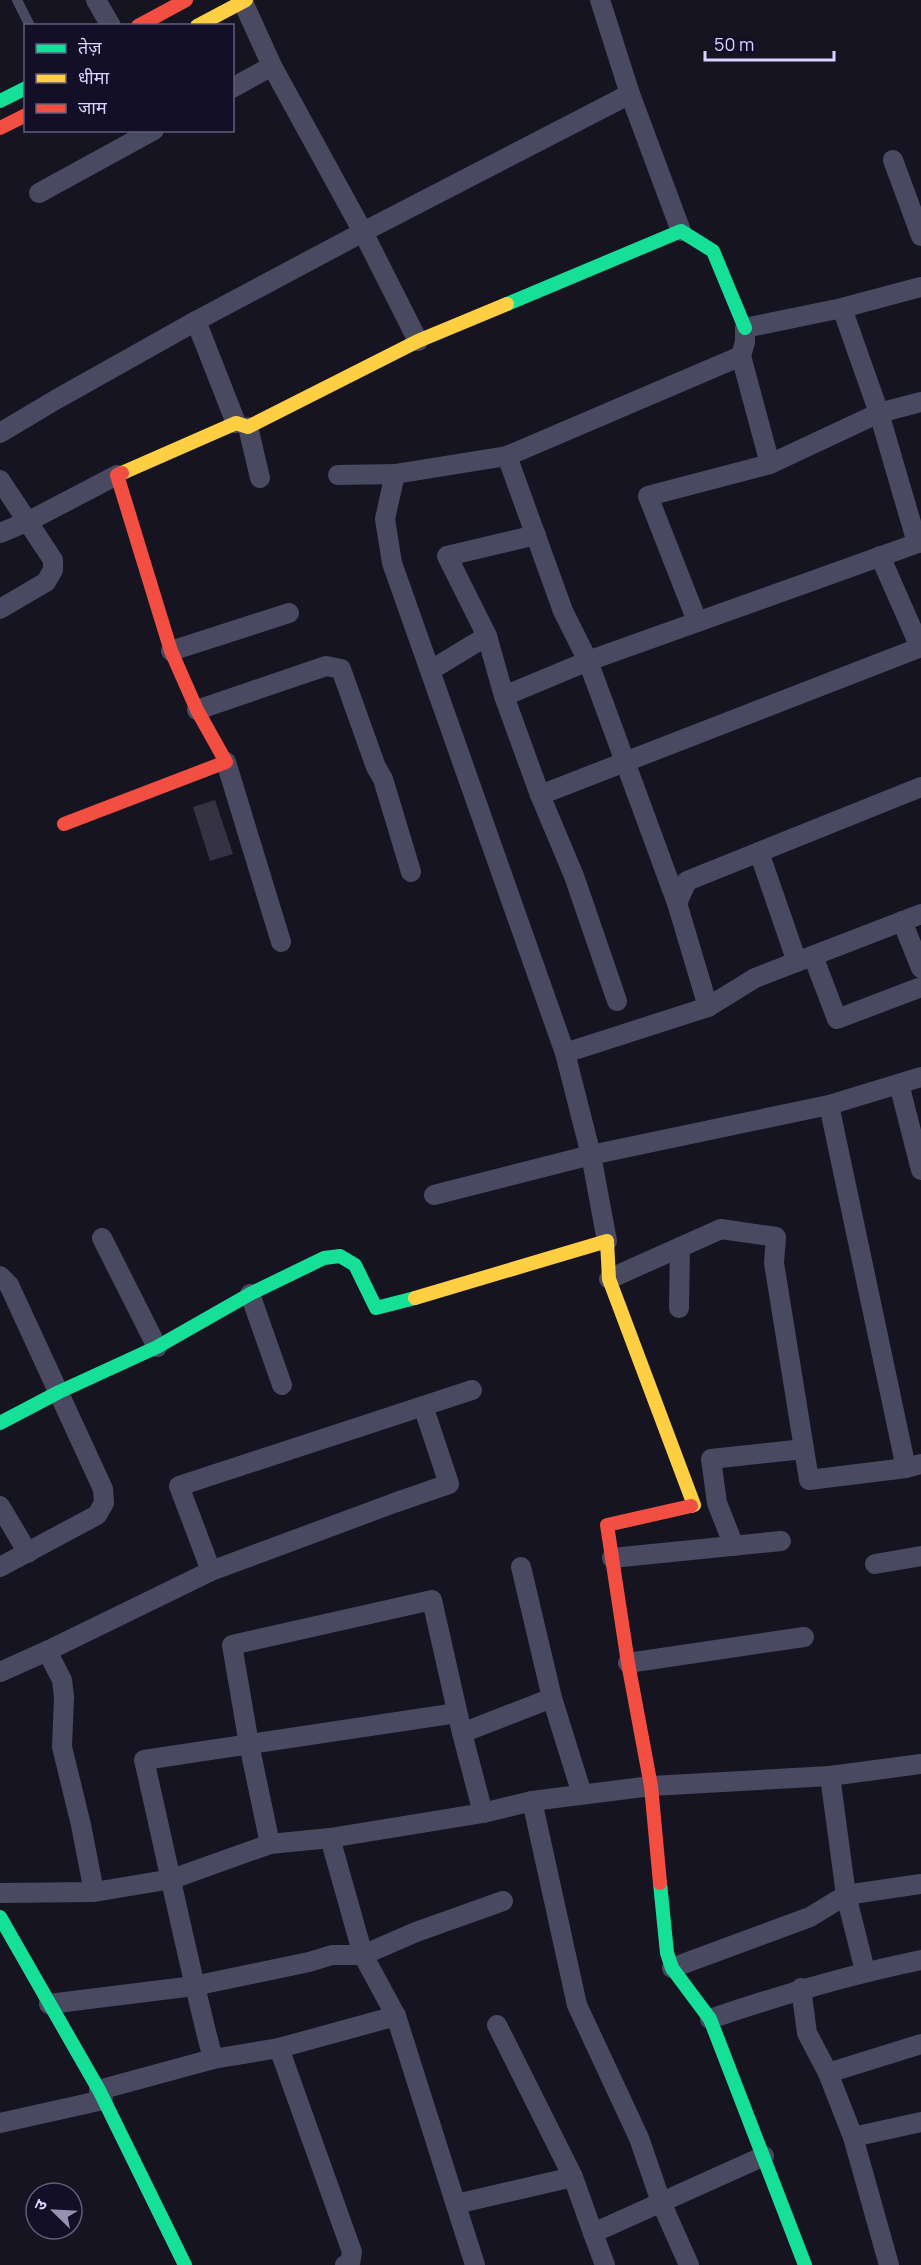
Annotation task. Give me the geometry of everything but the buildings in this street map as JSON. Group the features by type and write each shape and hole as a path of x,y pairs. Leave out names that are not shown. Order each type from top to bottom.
{"street":[{"path":"96,0 110,24"},
{"path":"142,24 186,0"},
{"path":"600,0 630,94 681,231 713,251 745,328 745,342 741,356 770,464"},
{"path":"201,24 245,1 272,66 363,232 418,341"},
{"path":"234,87 272,66"},
{"path":"0,101 24,89"},
{"path":"0,433 196,321 630,94"},
{"path":"0,128 24,116"},
{"path":"39,193 150,132"},
{"path":"893,160 921,236"},
{"path":"0,533 29,521 117,475 242,425 418,341 681,231"},
{"path":"745,328 842,308 921,287"},
{"path":"504,696 588,661 919,543 879,413 842,308"},
{"path":"196,321 242,425 260,478"},
{"path":"338,475 395,474 507,456 741,356"},
{"path":"697,621 648,496 770,464 879,413 921,402"},
{"path":"507,456 564,611 588,661 677,903 708,1007"},
{"path":"395,474 385,519 392,563 566,1053 591,1155 607,1240 609,1279 694,1505 607,1525 628,1663 651,1785 667,1953 672,1968 710,2019 805,2265"},
{"path":"117,475 171,651 197,710 226,762 281,942"},
{"path":"0,480 29,521 52,560 53,570 46,582 0,609"},
{"path":"536,535 447,556 487,636 504,696 540,795 574,876 617,1001"},
{"path":"540,795 920,647 880,556"},
{"path":"171,651 289,613"},
{"path":"431,670 487,636"},
{"path":"197,710 326,666 341,669 376,767 383,779 411,872"},
{"path":"64,824 226,762"},
{"path":"677,903 687,882 921,787"},
{"path":"759,852 805,959 837,1019 921,987"},
{"path":"566,1053 708,1007 755,978 921,914"},
{"path":"902,921 921,968"},
{"path":"434,1195 591,1155 829,1105 921,1077"},
{"path":"899,1084 921,1170"},
{"path":"609,1279 721,1229 776,1237 774,1263 809,1480 913,1466 829,1105"},
{"path":"102,1238 157,1347"},
{"path":"0,1423 59,1392 157,1347 250,1294 324,1258 340,1256 355,1265 376,1308 421,1297 607,1240"},
{"path":"679,1308 680,1247"},
{"path":"0,1276 9,1285 59,1392 103,1489 105,1503 97,1515 0,1567"},
{"path":"250,1294 282,1385"},
{"path":"211,1571 179,1486 472,1390"},
{"path":"0,1672 211,1571 449,1484 423,1406"},
{"path":"734,1546 717,1503 711,1459 804,1449"},
{"path":"0,1506 28,1553"},
{"path":"612,1558 781,1541"},
{"path":"875,1564 921,1556"},
{"path":"521,1567 552,1698 582,1794"},
{"path":"270,1844 249,1744 232,1645 432,1600 483,1814"},
{"path":"628,1663 804,1637"},
{"path":"47,1651 62,1680 63,1748 94,1893"},
{"path":"462,1733 552,1698"},
{"path":"213,2059 194,1986 144,1760 458,1713"},
{"path":"0,1893 94,1893 172,1879 270,1844 330,1838 483,1814 532,1801 651,1785 830,1776 921,1764"},
{"path":"830,1776 846,1895 865,1971"},
{"path":"532,1801 577,2005 639,2138 661,2202 689,2265"},
{"path":"330,1838 363,1955 396,2016 475,2265"},
{"path":"672,1968 810,1917 846,1895 921,1884"},
{"path":"49,2004 194,1986 332,1955 363,1955 416,1932 503,1901"},
{"path":"0,1917 101,2095 185,2265"},
{"path":"710,2019 801,1988 830,1983 865,1971 921,1960"},
{"path":"801,1988 807,2033 828,2073 853,2137 889,2265"},
{"path":"0,2124 213,2059 279,2048 396,2016"},
{"path":"497,2025 573,2177 605,2265"},
{"path":"828,2073 921,2044"},
{"path":"279,2048 352,2252 350,2263 345,2265"},
{"path":"853,2137 921,2122"},
{"path":"593,2233 764,2156"},
{"path":"456,2204 573,2177"}],"lane":[{"path":"17,0 29,24"}],"traffic: fast":[{"path":"0,101 24,89"},
{"path":"507,304 681,231 713,251 745,328"},
{"path":"0,1423 59,1392 157,1347 250,1294 324,1258 340,1256 355,1265 376,1308 415,1298"},
{"path":"660,1883 667,1953 672,1968 710,2019 805,2265"},
{"path":"0,1917 99,2090 185,2265"}],"traffic: slow":[{"path":"201,24 246,0"},
{"path":"122,473 236,423 248,427 418,341 507,304"},
{"path":"415,1298 607,1241 609,1279 694,1505 691,1506"}],"traffic: jam":[{"path":"142,24 186,0"},
{"path":"0,128 24,116"},
{"path":"64,824 226,762 197,710 171,651 117,475 122,473"},
{"path":"660,1883 651,1786 628,1663 607,1525 691,1506"}]}
